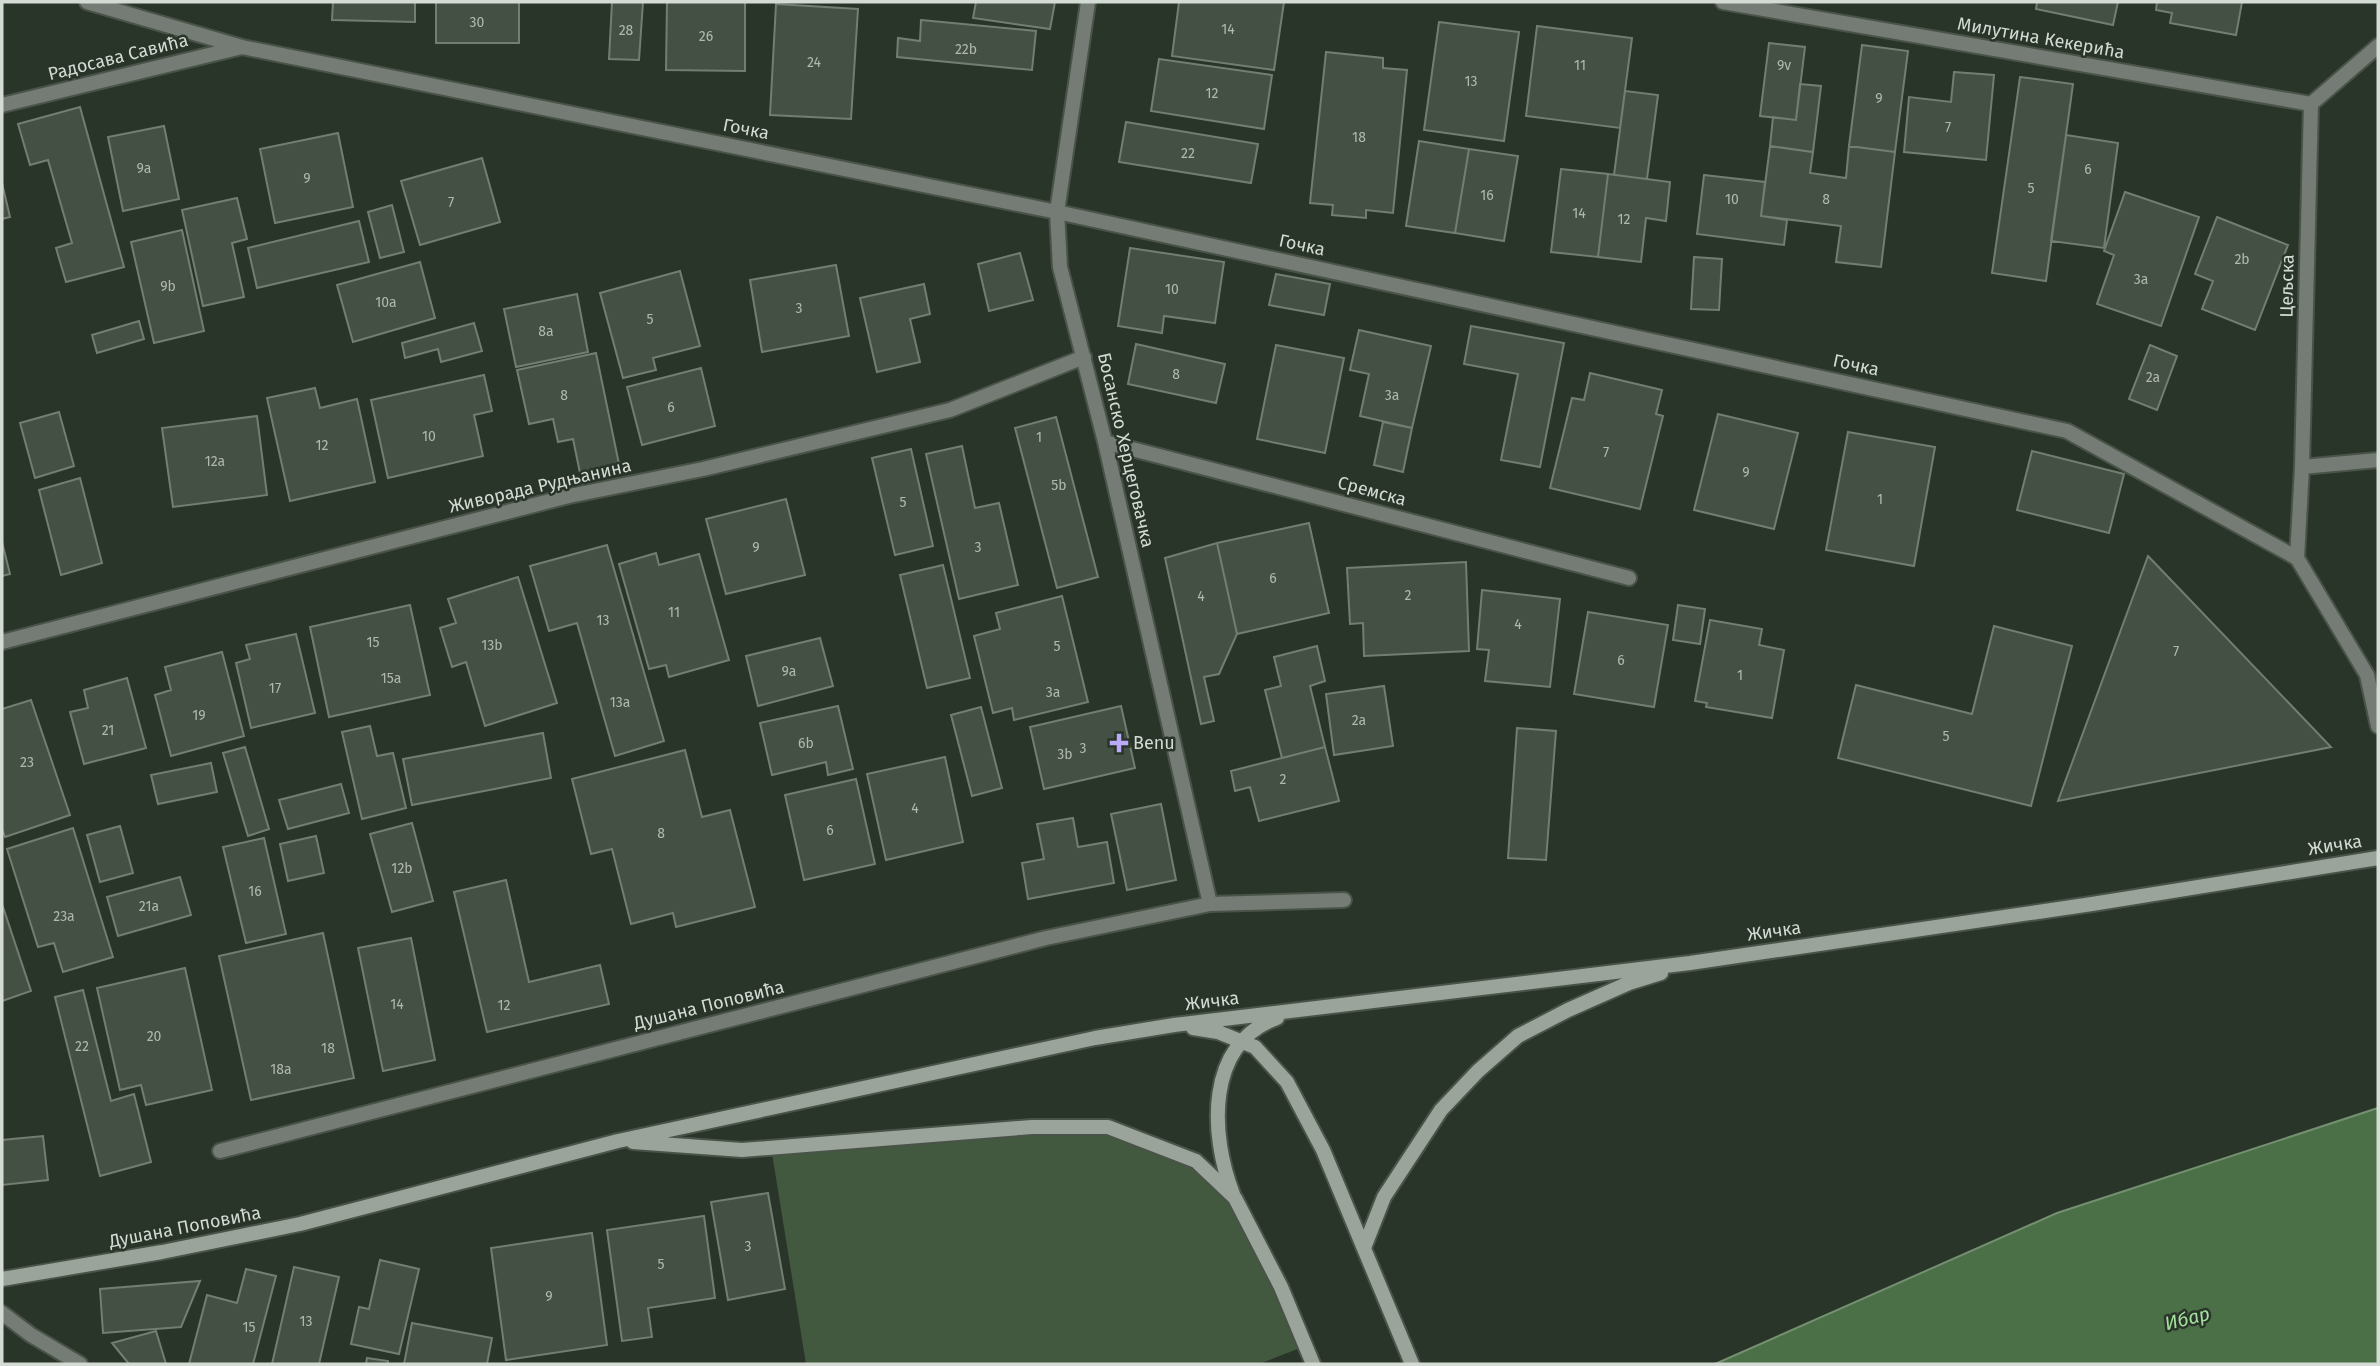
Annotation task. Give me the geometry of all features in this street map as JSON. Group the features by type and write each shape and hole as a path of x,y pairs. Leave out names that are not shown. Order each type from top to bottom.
{"main road":[{"name":"Жичка","path":"1174,1026 1690,963 2092,904 2378,858"},
{"path":"1364,1248 1384,1197 1441,1110 1478,1071 1518,1036 1568,1010 1629,984 1690,963"},
{"path":"1235,1198 1225,1172 1218,1140 1218,1102 1227,1065 1240,1042 1261,1024 1300,1010"},
{"path":"1174,1026 1218,1032 1255,1047 1287,1082 1323,1150 1412,1364"},
{"name":"Душана Поповића","path":"2,1279 162,1252 300,1224 618,1141 1055,1046 1174,1026"},
{"name":"Душана Поповића","path":"618,1141 742,1150 1032,1127 1108,1126 1196,1161 1235,1198 1281,1287 1313,1364"}],"street":[{"name":"Гочка","path":"87,2 242,47 1057,212 2067,431 2297,558"},
{"name":"Босанско Херцеговачка","path":"1088,2 1057,212 1060,267 1105,442 1210,904"},
{"name":"Милутина Кекерића","path":"1723,2 2311,104"},
{"path":"2311,104 2378,46"},
{"name":"Радосава Савића","path":"2,104 242,47"},
{"name":"Цељска","path":"2297,558 2302,467 2311,104"},
{"name":"Живорада Рудњанина","path":"2,642 569,496 703,469 950,410 1084,357"},
{"name":"Сремска","path":"1105,442 1629,578"},
{"path":"2302,467 2378,460"},
{"path":"2297,558 2367,675 2378,726"},
{"name":"Душана Поповића","path":"220,1152 1046,938 1210,904 1343,900"},
{"path":"2,1312 31,1335 80,1364"}],"shaded area":[{"path":"1108,1127 1196,1161 1235,1198 1305,1346 1259,1364 806,1364 771,1147"}],"water":[{"name":"Ибар","path":"2378,1108 2378,1364 1715,1364 2057,1213"}],"building":[{"path":"333,2 415,2 415,22 332,20"},
{"path":"436,2 519,2 519,43 436,43"},
{"path":"612,2 643,2 639,60 609,59"},
{"path":"667,2 745,2 745,71 666,70"},
{"path":"976,2 1055,2 1050,29 973,18"},
{"path":"1179,2 1284,2 1274,70 1172,56"},
{"path":"2037,2 2118,2 2113,25 2036,9"},
{"path":"2157,2 2242,2 2236,35 2170,23 2172,13 2156,10"},
{"path":"776,4 858,9 851,119 770,115"},
{"path":"921,20 1036,31 1032,70 897,57 898,38 920,41"},
{"path":"1439,22 1519,32 1504,141 1424,130"},
{"path":"1537,26 1632,38 1620,128 1526,116"},
{"path":"1769,43 1805,47 1796,120 1760,116"},
{"path":"1862,45 1908,51 1895,152 1849,146"},
{"path":"1326,52 1383,58 1383,68 1407,70 1393,213 1366,210 1366,218 1332,215 1333,205 1310,203"},
{"path":"1159,59 1272,75 1264,129 1151,111"},
{"path":"1954,72 1994,75 1986,160 1904,152 1909,97 1951,102"},
{"path":"2020,77 2073,84 2046,281 1992,273"},
{"path":"1800,84 1821,86 1813,152 1770,146 1773,117 1796,120"},
{"path":"1625,91 1658,95 1647,179 1614,175"},
{"path":"80,107 124,267 66,282 56,248 72,243 48,160 30,165 18,124"},
{"path":"1126,122 1258,144 1251,183 1119,162"},
{"path":"164,126 179,199 123,211 108,137"},
{"path":"338,133 353,207 275,223 260,149"},
{"path":"2066,135 2118,143 2104,248 2051,241"},
{"path":"1419,141 1469,149 1455,233 1406,226"},
{"path":"1770,146 1813,152 1810,173 1846,178 1849,146 1895,152 1881,267 1836,262 1841,226 1761,216"},
{"path":"1469,149 1518,156 1504,241 1455,233"},
{"path":"482,158 500,222 420,245 401,181"},
{"path":"1561,169 1608,174 1598,257 1551,252"},
{"path":"1608,174 1670,182 1666,221 1646,218 1641,262 1598,257"},
{"path":"1704,175 1765,182 1761,216 1787,220 1784,245 1697,234"},
{"path":"2,183 10,217 2,219"},
{"path":"2125,192 2199,217 2161,326 2097,304 2114,255 2104,251"},
{"path":"237,198 247,239 232,243 244,297 203,306 182,210"},
{"path":"392,205 404,252 380,258 368,212"},
{"path":"2217,217 2288,245 2255,330 2202,309 2213,281 2195,274"},
{"path":"359,221 369,262 257,288 248,248"},
{"path":"182,230 204,331 154,343 131,242"},
{"path":"1130,248 1224,262 1215,323 1164,316 1162,333 1118,326"},
{"path":"1020,253 1033,300 989,311 978,264"},
{"path":"1694,257 1722,259 1719,310 1691,309"},
{"path":"420,262 435,318 353,342 337,285"},
{"path":"836,265 849,336 762,352 750,280"},
{"path":"680,271 700,346 653,358 656,370 623,378 600,293"},
{"path":"1276,274 1330,284 1324,315 1269,305"},
{"path":"924,284 930,314 910,319 920,362 877,372 860,298"},
{"path":"577,294 588,352 516,367 504,309"},
{"path":"139,321 144,339 97,353 92,335"},
{"path":"474,323 482,351 441,362 438,349 405,358 402,343"},
{"path":"1471,326 1564,343 1540,467 1501,460 1518,374 1464,364"},
{"path":"1359,330 1431,346 1412,428 1360,416 1369,374 1350,370"},
{"path":"1136,344 1225,364 1216,403 1128,384"},
{"path":"1276,345 1344,358 1325,453 1257,439"},
{"path":"2150,345 2177,356 2157,410 2129,399"},
{"path":"596,353 619,464 580,473 573,439 558,442 553,419 529,424 517,370"},
{"path":"701,368 715,426 642,445 627,387"},
{"path":"1590,373 1662,390 1656,414 1663,416 1640,509 1550,488 1572,398 1584,400"},
{"path":"484,375 492,411 474,415 483,456 388,478 371,400"},
{"path":"315,388 320,408 357,399 375,482 290,501 267,398"},
{"path":"59,412 74,466 35,478 20,423"},
{"path":"1718,414 1798,433 1774,529 1694,510"},
{"path":"257,416 267,495 173,507 162,428"},
{"path":"1056,417 1098,577 1057,588 1015,428"},
{"path":"1383,422 1412,428 1403,472 1374,465"},
{"path":"1848,432 1935,447 1914,566 1826,550"},
{"path":"962,446 975,508 999,503 1018,585 959,599 926,454"},
{"path":"911,449 933,546 895,555 872,458"},
{"path":"2032,451 2124,474 2109,533 2017,510"},
{"path":"80,478 102,563 61,575 39,490"},
{"path":"786,499 805,575 726,594 706,519"},
{"path":"1309,523 1329,613 1237,634 1217,543"},
{"path":"2,542 10,574 2,576"},
{"path":"1217,543 1237,634 1219,674 1204,677 1214,721 1201,724 1165,558"},
{"path":"607,545 664,741 615,756 577,623 549,631 530,566"},
{"path":"656,553 659,565 699,554 729,660 669,677 666,665 649,669 619,564"},
{"path":"2148,556 2331,747 2058,801"},
{"path":"1466,562 1469,651 1364,656 1363,623 1350,624 1347,568"},
{"path":"943,565 970,678 927,688 900,575"},
{"path":"518,577 557,703 485,726 466,662 452,667 440,628 456,623 448,599"},
{"path":"1482,590 1560,599 1550,687 1485,681 1489,650 1477,649"},
{"path":"1062,596 1088,702 1014,720 1012,708 993,713 974,636 1000,629 996,613"},
{"path":"410,605 430,695 329,717 310,627"},
{"path":"1678,605 1705,609 1700,644 1673,640"},
{"path":"1588,612 1668,625 1654,707 1574,694"},
{"path":"1710,620 1762,629 1759,645 1784,650 1772,718 1706,707 1707,703 1695,701"},
{"path":"1994,626 2072,646 2031,806 1838,758 1856,685 1972,714"},
{"path":"296,634 315,713 251,728 236,663 250,659 246,645"},
{"path":"820,638 833,686 758,706 746,656"},
{"path":"1317,646 1325,681 1310,686 1325,747 1282,758 1265,690 1281,686 1274,657"},
{"path":"222,652 244,736 171,756 155,695 171,690 165,667"},
{"path":"127,678 146,748 84,764 70,712 88,708 84,690"},
{"path":"1384,686 1393,746 1334,755 1326,694"},
{"path":"31,700 70,815 5,837 2,829 2,709"},
{"path":"838,706 853,769 828,775 826,762 772,775 760,723"},
{"path":"1121,706 1135,768 1044,789 1030,727"},
{"path":"981,707 1002,788 972,796 951,715"},
{"path":"370,726 377,756 393,753 406,808 362,819 342,732"},
{"path":"1517,728 1556,731 1546,860 1508,858"},
{"path":"543,733 551,778 412,805 403,759"},
{"path":"245,747 269,829 248,836 223,753"},
{"path":"1325,747 1339,801 1259,821 1250,787 1235,791 1231,771"},
{"path":"685,750 702,817 730,810 755,907 676,927 673,913 631,924 612,849 591,854 572,779"},
{"path":"945,757 963,842 886,860 867,774"},
{"path":"211,763 217,792 158,804 151,775"},
{"path":"856,779 875,864 804,880 785,795"},
{"path":"341,784 349,813 288,829 279,800"},
{"path":"1161,804 1176,880 1127,890 1111,814"},
{"path":"1073,818 1078,847 1107,842 1114,883 1028,899 1022,863 1044,859 1037,824"},
{"path":"412,823 433,901 392,912 370,834"},
{"path":"120,826 133,873 100,882 87,835"},
{"path":"73,828 113,957 63,972 54,943 38,947 7,849"},
{"path":"316,836 324,873 288,881 280,844"},
{"path":"264,838 286,934 246,943 223,847"},
{"path":"180,877 191,915 118,936 107,897"},
{"path":"506,880 529,982 600,965 609,1004 487,1032 454,892"},
{"path":"2,904 31,991 2,1001"},
{"path":"323,933 354,1078 251,1100 219,956"},
{"path":"411,938 435,1060 383,1071 358,948"},
{"path":"185,968 212,1090 146,1105 141,1085 120,1090 97,988"},
{"path":"83,990 111,1101 134,1094 151,1162 100,1176 55,997"},
{"path":"43,1136 48,1180 2,1185 2,1140"},
{"path":"768,1193 785,1289 728,1300 711,1202"},
{"path":"704,1216 715,1298 648,1308 652,1337 622,1341 607,1230"},
{"path":"592,1233 607,1345 506,1360 491,1248"},
{"path":"380,1260 419,1269 399,1354 351,1344 359,1307 369,1309"},
{"path":"294,1267 339,1277 319,1364 272,1364"},
{"path":"246,1269 276,1276 253,1364 189,1364 207,1295 237,1303"},
{"path":"200,1281 181,1327 103,1333 100,1289"},
{"path":"412,1323 492,1338 487,1364 404,1364"},
{"path":"156,1331 166,1364 129,1364 112,1343"},
{"path":"367,1358 388,1361 388,1364 366,1364"}],"place":[{"name":"Benu","path":"1119,743"}]}
